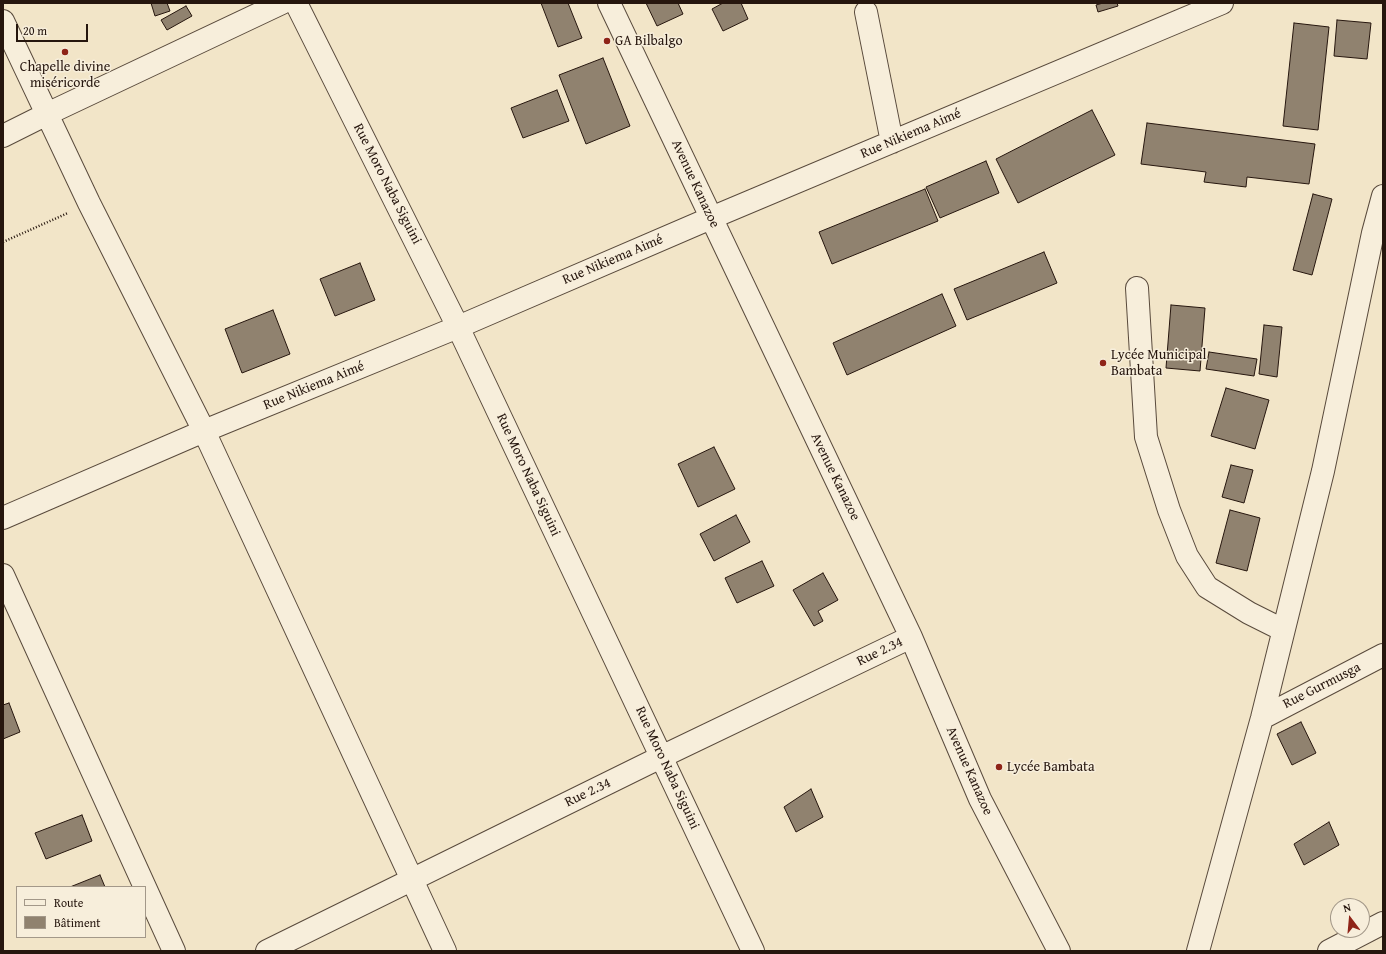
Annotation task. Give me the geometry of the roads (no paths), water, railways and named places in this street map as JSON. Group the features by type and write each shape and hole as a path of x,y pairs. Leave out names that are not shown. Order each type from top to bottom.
{"street":[{"path":"3,136 282,3"},
{"name":"Rue Moro Naba Siguini","path":"296,3 458,326 753,951"},
{"name":"Avenue Kanazoe","path":"609,3 911,637 980,799 1059,951"},
{"name":"Rue Nikiema Aimé","path":"3,518 204,431 458,326 1222,3"},
{"path":"866,12 892,142"},
{"path":"3,21 89,204 204,431 445,951"},
{"path":"1182,951 1201,942 1262,718 1378,242 1383,196"},
{"path":"1137,288 1146,437 1169,510 1187,556 1207,587 1249,613 1283,630"},
{"path":"3,574 145,886"},
{"name":"Rue 2.34","path":"267,951 661,757 911,637"},
{"name":"Rue Gurmusga","path":"1262,718 1383,655"},
{"path":"146,889 174,951"},
{"path":"1329,951 1383,923"}],"place":[{"name":"GA Bilbalgo","path":"607,41"},
{"name":"Chapelle divine miséricorde","path":"65,52"},
{"name":"Lycée Municipal Bambata","path":"1103,363"},
{"name":"Lycée Bambata","path":"999,767"}]}
